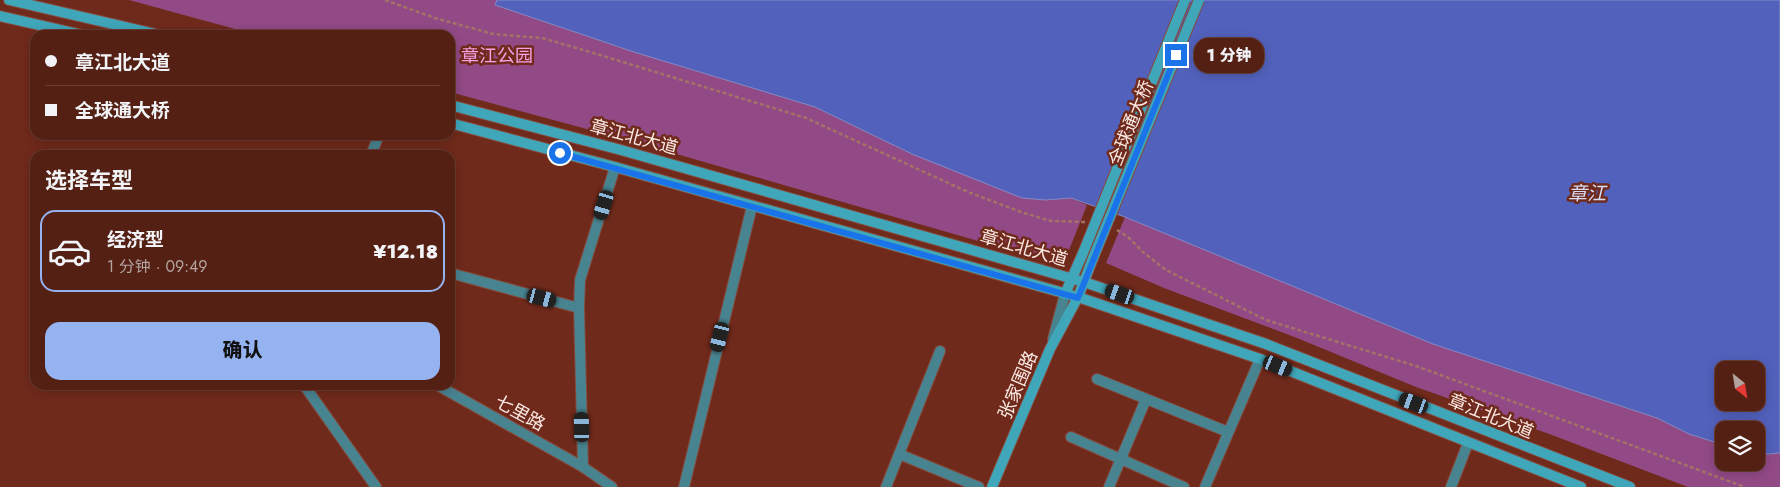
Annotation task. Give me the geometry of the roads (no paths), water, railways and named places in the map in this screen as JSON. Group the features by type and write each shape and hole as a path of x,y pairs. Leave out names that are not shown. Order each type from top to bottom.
{"main road":[{"path":"9,0 138,30"},
{"name":"全球通大桥","path":"1065,294 1185,0"},
{"name":"全球通大桥","path":"1084,282 1199,0"},
{"path":"0,16 61,30"},
{"name":"章江北大道","path":"455,106 621,150 1084,282 1266,344 1630,487"},
{"name":"章江北大道","path":"455,124 1078,298 1260,359 1580,487"},
{"name":"张家围路","path":"992,487 1050,349 1078,298 1084,282"}],"street":[{"path":"583,466 580,280 615,168"},
{"path":"684,487 752,206"},
{"path":"455,274 579,308"},
{"path":"1050,349 1065,294"},
{"path":"886,487 940,351"},
{"path":"1205,487 1260,359"},
{"path":"1097,379 1228,432"},
{"path":"308,390 376,487"},
{"name":"七里路","path":"446,390 583,466 612,487"},
{"path":"1109,487 1146,399"},
{"path":"1071,438 1184,487"},
{"path":"1451,487 1468,443"},
{"path":"899,454 979,487"}],"water":[{"name":"章江","path":"497,0 1780,0 1780,453 1765,454 1765,421 1715,421 1715,442 1689,434 1657,418 1433,344 1125,217 1071,198 1045,200 1022,198 912,154 815,107 634,52 495,5"}],"park label":[{"name":"章江公园","path":"497,56"}]}
